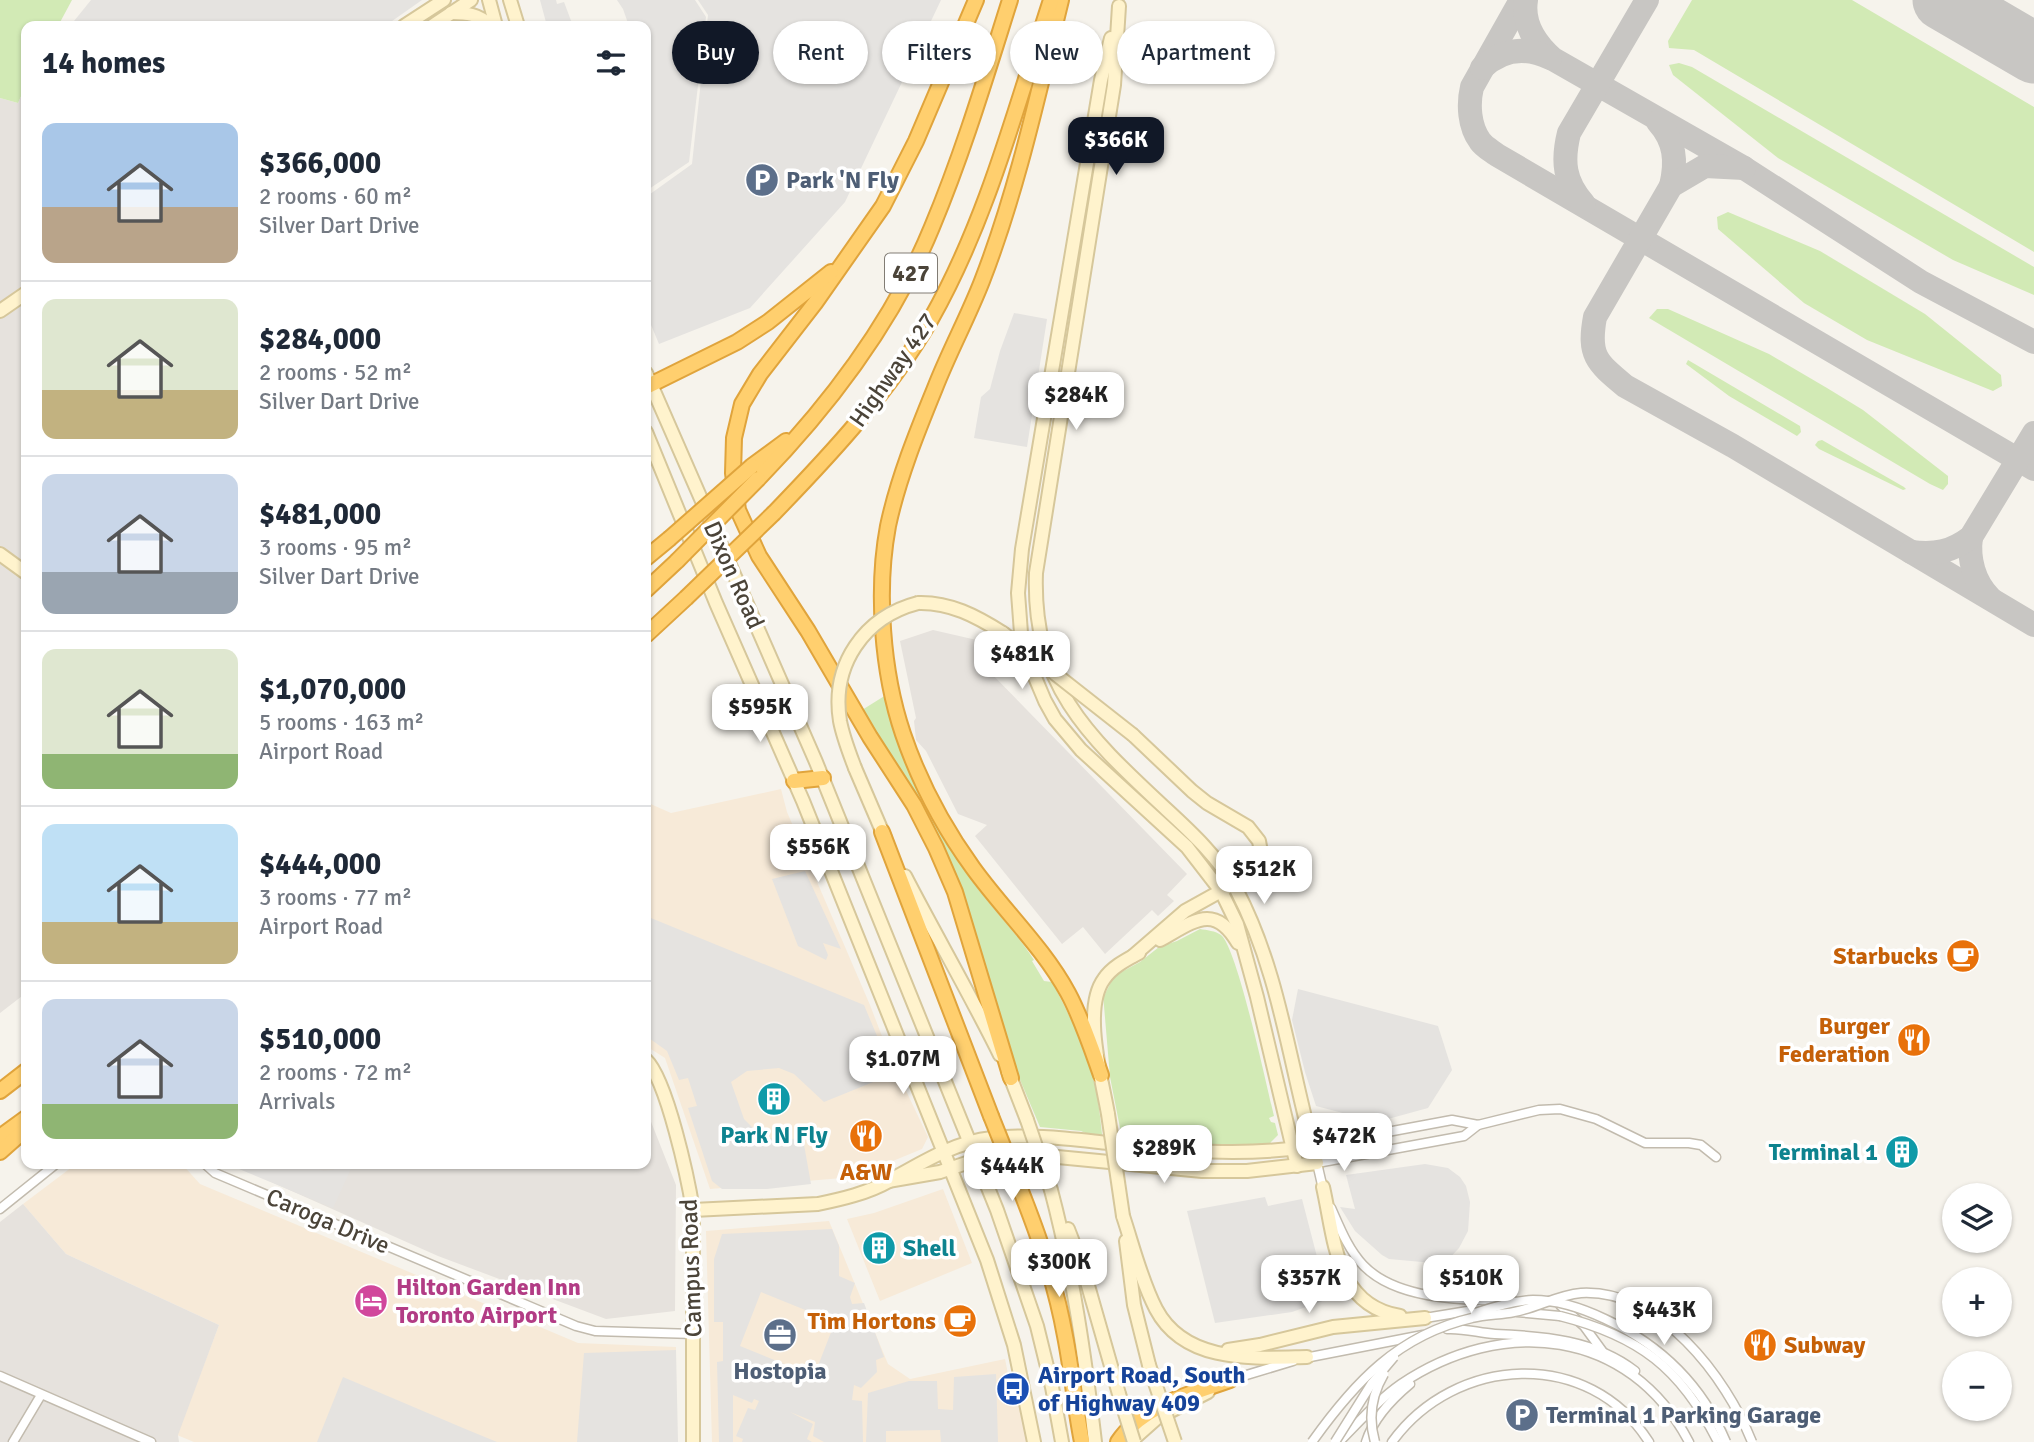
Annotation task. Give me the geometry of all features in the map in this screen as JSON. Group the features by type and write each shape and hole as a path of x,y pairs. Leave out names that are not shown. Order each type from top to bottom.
{"highway":[{"path":"976,0 916,141 883,206 815,303 760,374 742,404 734,438 733,472 738,510 759,556 914,805 936,848 955,892 1011,1078"},
{"name":"Highway 427","path":"651,585 677,561 755,472 810,424 872,340 922,249 954,172 1010,0"},
{"name":"Highway 427","path":"651,630 774,513 842,440 883,391 913,348 949,285 979,215 1051,0"},
{"path":"1061,0 1010,197 982,281 935,387 899,485 888,528 883,586 886,667 903,734 934,807 973,869 1038,947 1068,994 1101,1075"},
{"path":"651,380 737,342 768,322 841,264"},
{"path":"651,554 755,472"},
{"path":"794,781 822,778"},
{"path":"882,832 1054,1285 1066,1337 1082,1442"},
{"path":"0,1091 21,1075"},
{"path":"0,1137 21,1122"},
{"path":"0,1152 21,1133"},
{"path":"1118,1442 1132,1426 1159,1407 1230,1380"}],"street":[{"path":"412,21 444,0"},
{"path":"439,21 471,0"},
{"path":"489,0 495,21"},
{"path":"510,0 516,21"},
{"path":"1119,3 1101,80 1021,549 1018,612 1026,656 1055,719 1081,750 1187,847 1221,891 1237,924 1297,1166"},
{"path":"1119,3 1114,85 1036,573 1037,620 1045,656 1062,696 1076,716 1103,747 1182,824 1221,866 1233,884 1261,943 1341,1265 1349,1286 1356,1295 1374,1308 1398,1315 1424,1318"},
{"path":"451,13 467,13 485,21"},
{"path":"0,311 21,296"},
{"path":"1057,340 1073,343"},
{"name":"Dixon Road","path":"651,388 822,778 977,1160 1026,1289 1047,1366 1062,1442"},
{"name":"Dixon Road","path":"651,444 716,603 794,781 951,1169 1002,1306 1023,1384 1034,1442"},
{"path":"0,554 21,569"},
{"path":"1133,956 1185,911 1248,876 1258,864 1261,852 1256,836 1244,824 1206,803 1133,735 1003,633 951,606 934,602 918,603 888,614 871,626 849,657 842,677 839,701 846,743 882,832 932,930 961,978 1011,1078 1051,1190 1083,1268 1133,1442 1157,1418 1230,1380 1307,1357 1447,1329 1530,1301"},
{"path":"1175,1442 1149,1365 1134,1305 1094,1028 1097,992 1111,970 1190,923 1206,919 1222,923 1229,929 1243,953"},
{"name":"Campus Road","path":"651,1068 660,1082 687,1175 693,1210 693,1442"},
{"path":"888,1181 951,1169 990,1155 1016,1153 1173,1170 1247,1171 1297,1166 1464,1136 1478,1125 1539,1110 1560,1110 1596,1119 1646,1143 1702,1145 1716,1157"},
{"path":"693,1210 818,1204 858,1194 944,1152 996,1138 1048,1136 1220,1152 1293,1149 1452,1120 1478,1125"},
{"path":"1220,1152 1221,1171"},
{"path":"0,1209 50,1169"},
{"name":"Caroga Drive","path":"211,1169 576,1326 595,1331 694,1334"},
{"path":"1323,1187 1350,1247 1377,1278 1420,1293 1560,1305 1613,1324 1659,1352 1682,1374 1701,1397 1725,1442"},
{"path":"1051,1190 1068,1254 1096,1442"},
{"path":"1123,1216 1156,1310 1174,1331 1194,1346 1224,1355 1307,1357"},
{"path":"1311,1442 1335,1409 1371,1370 1426,1334 1471,1318 1514,1312 1580,1293 1609,1296 1636,1306 1668,1326 1708,1366 1733,1400 1752,1442"},
{"path":"1194,1346 1210,1349 1243,1348 1332,1327 1424,1318 1533,1300 1568,1304 1640,1337 1668,1358 1690,1380 1713,1415 1725,1442"},
{"path":"1560,1305 1584,1326 1603,1352"},
{"path":"1337,1442 1372,1383 1413,1339 1451,1321 1497,1306"},
{"path":"1514,1312 1560,1316 1596,1325 1643,1350 1675,1377 1691,1396 1718,1442"},
{"path":"1447,1329 1552,1336 1603,1352 1624,1363 1645,1379 1671,1409 1690,1442"},
{"path":"1375,1442 1371,1421 1379,1382 1397,1358 1426,1334"},
{"path":"1337,1442 1391,1392 1438,1364 1463,1353 1498,1344 1529,1341 1556,1344 1598,1357 1627,1371 1650,1388 1690,1442"},
{"path":"1366,1442 1374,1423 1384,1410 1415,1379 1438,1364"},
{"path":"1392,1442 1402,1427 1446,1392 1493,1377 1516,1374 1549,1376 1590,1389 1627,1414 1649,1442"},
{"path":"0,1376 151,1442"},
{"path":"13,1442 41,1395"}],"shaded area":[{"path":"91,0 422,0 392,21 74,21"},
{"path":"540,0 556,0 557,4 564,2 571,21 546,21"},
{"path":"617,0 695,0 706,17 706,21 672,21 672,84 698,84 689,162 651,188 651,21 627,21"},
{"name":"Park 'N Fly","path":"698,0 941,0 931,21 882,21 882,84 901,84 845,202 750,308 659,344 651,325 651,193 692,164 701,84 759,84 759,21 707,21 708,15"},
{"path":"21,96 21,997 0,1013 0,98 18,103"},
{"path":"1014,313 1047,319 1027,447 974,438 981,397 990,389"},
{"path":"933,630 981,641 998,662 989,671 1187,874 1167,895 1174,901 1158,916 1152,910 1105,954 1083,927 1062,944 975,836 987,825 958,814 926,751 916,740 916,718 900,641"},
{"path":"781,789 787,812 890,1057 928,1137 922,1149 854,1177 710,1189 665,1058 651,1049 651,804 671,813"},
{"path":"805,871 841,949 823,943 828,955 826,960 798,946 772,879"},
{"path":"651,918 864,1005 893,1074 824,1102 794,1074 779,1068 747,1071 731,1082 744,1119 763,1138 803,1139 811,1184 767,1189 722,1189 712,1181 688,1108 697,1106 688,1078 679,1080 667,1051 651,1040"},
{"path":"1298,989 1438,1026 1452,1070 1428,1108 1377,1122 1316,1106 1292,1020"},
{"path":"651,1122 676,1185 675,1311 606,1319 438,1256 242,1169 651,1169"},
{"path":"1425,1164 1448,1168 1460,1177 1466,1186 1470,1202 1468,1231 1459,1248 1444,1264 1389,1259 1355,1231 1340,1207 1355,1209 1346,1175"},
{"path":"69,1169 186,1169 200,1184 578,1343 676,1347 676,1442 194,1442 177,1435 219,1325 66,1254 23,1204"},
{"path":"239,1169 351,1169 333,1208"},
{"path":"943,1189 972,1263 880,1301 847,1219 874,1213"},
{"path":"1265,1197 1268,1206 1302,1199 1328,1299 1292,1312 1215,1323 1187,1211"},
{"path":"23,1204 66,1254 219,1325 178,1435 179,1442 0,1442 0,1222"},
{"path":"829,1221 888,1364 910,1379 1005,1359 1012,1394 1018,1393 1027,1442 712,1442 706,1231"},
{"path":"832,1229 839,1246 839,1276 855,1283 850,1297 852,1304 864,1303 884,1357 876,1360 877,1372 861,1388 854,1385 852,1400 862,1401 863,1442 824,1442 813,1436 815,1422 790,1412 813,1424 807,1439 812,1442 742,1442 743,1439 736,1436 748,1408 755,1410 759,1401 754,1399 752,1403 733,1395 733,1442 719,1442 717,1362 723,1361 723,1322 714,1322 714,1259 722,1234","holes":["761,1292 835,1322 814,1376 740,1346"]},
{"path":"676,1350 678,1442 577,1442 584,1353"},
{"path":"996,1374 998,1442 941,1442 940,1430 886,1431 886,1442 866,1442 868,1393 909,1381 937,1381 938,1409 953,1410 954,1377"},
{"path":"343,1377 463,1428 497,1442 317,1442"}],"green space":[{"path":"0,0 72,0 61,21 21,21 21,96 18,103 0,98"},
{"path":"1692,0 1852,0 2034,107 2034,252 1694,50 1669,48 1668,41"},
{"path":"1679,63 1692,67 2034,267 2034,295 1953,260 1778,158 1673,75 1669,65"},
{"path":"1728,212 1820,251 1925,314 2001,375 2002,386 1993,391 1867,340 1804,303 1718,229 1717,217"},
{"path":"1657,309 1668,309 1769,354 1827,388 1863,410 1948,476 1948,484 1943,490 1930,484 1649,318"},
{"path":"1688,360 1800,426 1801,432 1797,436 1729,396 1686,364"},
{"path":"1822,440 1906,489 1903,490 1819,449 1815,445"},
{"path":"886,695 909,764 928,808 951,850 1034,960 1032,961 1044,981 1052,982 1070,1017 1093,1077 1103,1141 1081,1131 1040,1127 1018,1075 958,878 929,818 863,713 862,710"},
{"path":"1200,929 1221,935 1228,945 1251,1020 1274,1116 1269,1118 1275,1123 1278,1135 1267,1146 1123,1143 1110,1077 1103,994 1114,976 1140,962 1159,947"}],"taxiway":[{"path":"1521,0 1472,87 1472,122 1476,135 1484,145 2034,469"},
{"path":"1526,0 1528,26 1541,47 1553,59 1744,168 1921,282 2034,342"},
{"path":"1584,204 1572,188 1566,171 1569,133 1647,0"},
{"path":"1482,68 1498,57 1514,51 1532,52 1550,58"},
{"path":"1658,122 1664,129 1673,152 1671,186"},
{"path":"1744,168 1705,166 1671,186 1595,317 1593,340 1596,357 1625,386 1733,446 2034,625"},
{"path":"1911,552 1942,551 1971,537 2034,433"},
{"path":"1971,537 1973,570 1990,598"}],"runway":[{"path":"1943,0 2034,53"}],"place":[{"name":"Park 'N Fly","path":"762,180"},
{"name":"Starbucks","path":"1963,956"},
{"name":"Burger Federation","path":"1914,1040"},
{"name":"Park N Fly","path":"774,1099"},
{"name":"A&W","path":"866,1136"},
{"name":"Terminal 1","path":"1902,1152"},
{"name":"Shell","path":"879,1248"},
{"name":"Hilton Garden Inn Toronto Airport","path":"371,1301"},
{"name":"Tim Hortons","path":"960,1321"},
{"name":"Hostopia","path":"780,1335"},
{"name":"Subway","path":"1760,1345"},
{"name":"Airport Road, South of Highway 409","path":"1013,1389"},
{"name":"Terminal 1 Parking Garage","path":"1522,1415"}]}
